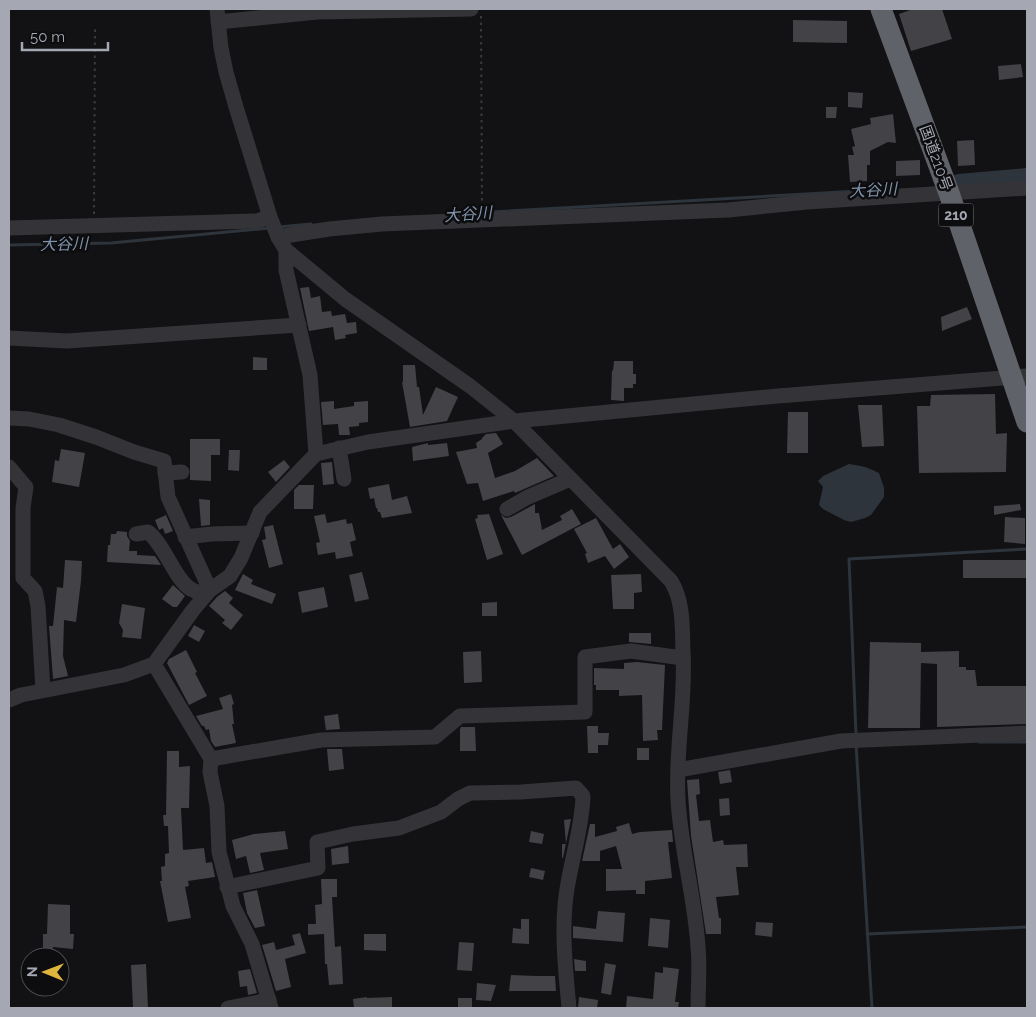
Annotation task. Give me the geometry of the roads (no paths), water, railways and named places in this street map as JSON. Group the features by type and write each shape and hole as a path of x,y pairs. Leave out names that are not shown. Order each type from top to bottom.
{"highway":[{"name":"国道210号","path":"880,9 948,193 1020,378 1027,422"}],"street":[{"path":"316,454 310,376 282,244 270,217 226,72 217,15 471,9"},
{"path":"282,244 330,229 382,224 728,210 807,202 1027,188"},
{"path":"9,228 257,221 270,217"},
{"path":"282,244 345,299 470,386 514,421 672,581 677,590 680,604 684,658 677,798 698,947 698,1008"},
{"path":"9,338 67,341 299,325"},
{"path":"9,700 43,690 124,675 154,664 208,592 230,576 242,558 260,512 316,454 339,448 514,421 778,396 1020,378"},
{"path":"9,418 29,419 59,425 164,461 168,497 208,592"},
{"path":"339,448 344,479"},
{"path":"9,466 26,487 23,578 35,591 38,606 43,690"},
{"path":"165,472 182,472"},
{"path":"507,509 528,497 570,479"},
{"path":"136,534 148,532 157,539 177,576 193,591 208,592"},
{"path":"185,537 252,533"},
{"path":"211,758 321,740 435,737 460,716 585,712 585,657 631,651 684,658"},
{"path":"154,664 211,758 210,772 217,806 219,852 227,887 236,913 252,944 270,1004 228,1008"},
{"path":"678,770 841,741 1027,733"},
{"path":"227,887 318,868 317,842 353,834 399,828 441,812 458,799 470,793 576,788 583,796 582,812 565,905 565,955 569,1008"}],"waterway":[{"name":"大谷川","path":"959,184 1027,178"},
{"name":"大谷川","path":"492,212 893,189"},
{"name":"大谷川","path":"278,227 311,224"},
{"name":"大谷川","path":"9,245 111,243 269,228"},
{"path":"856,735 849,559 1027,549"},
{"path":"979,742 1027,742"},
{"path":"856,744 872,1008"},
{"path":"867,934 1027,927"}]}
